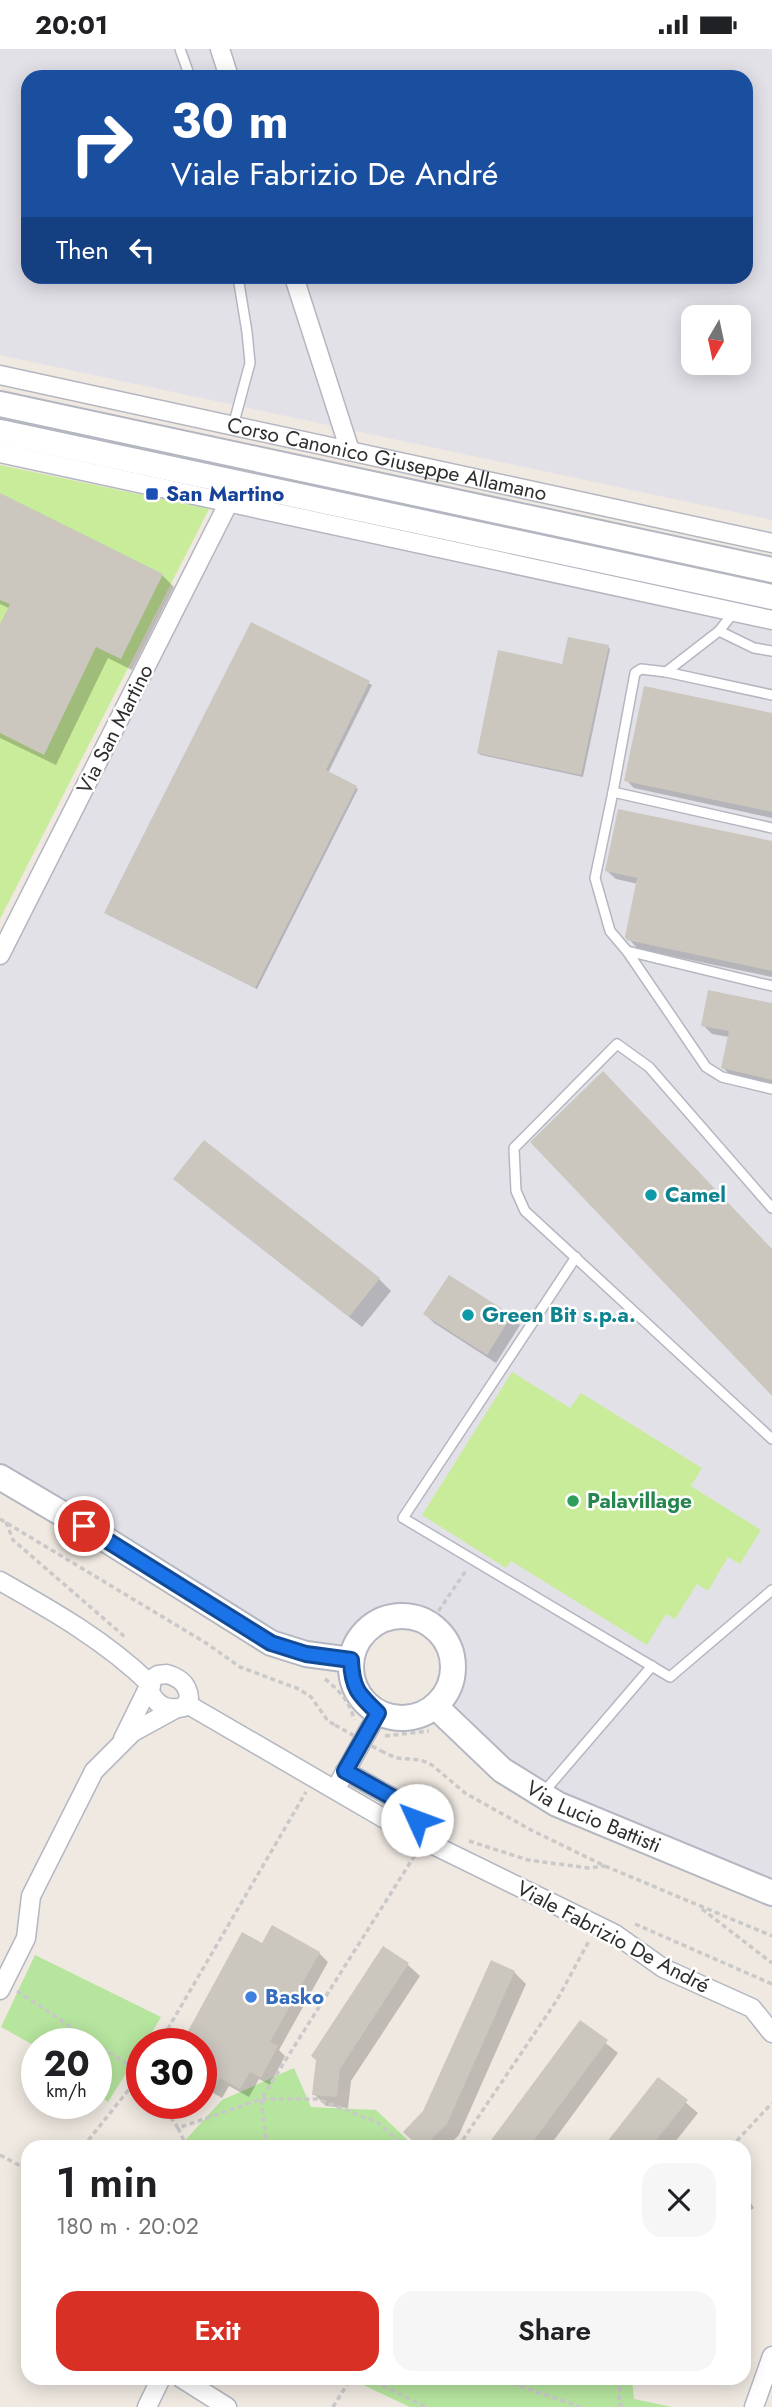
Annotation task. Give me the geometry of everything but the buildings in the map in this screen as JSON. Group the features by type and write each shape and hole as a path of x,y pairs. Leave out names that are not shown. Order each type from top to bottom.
{"main road":[{"name":"Corso Canonico Giuseppe Allamano","path":"0,404 772,570"},
{"path":"0,432 772,597"},
{"path":"0,1477 271,1643 306,1654 351,1660"},
{"path":"399,1616 419,1619 429,1625 445,1641 452,1658 452,1677 446,1693 435,1706 408,1718 393,1718 378,1713 358,1695 352,1679 351,1660 357,1642 369,1628 382,1620 399,1616"},
{"name":"Via Lucio Battisti","path":"435,1706 502,1770 557,1804 772,1893"}],"street":[{"path":"220,49 227,70"},
{"path":"296,284 350,451"},
{"name":"Corso Canonico Giuseppe Allamano","path":"0,375 772,543"},
{"path":"0,453 772,620"},
{"name":"Via San Martino","path":"0,955 229,502"},
{"name":"Viale Fabrizio De André","path":"0,1581 70,1621 121,1658 150,1684 150,1692 161,1706 181,1707 416,1837 615,1934 663,1968 752,2008 772,2033"},
{"path":"2,1986 26,1938 31,1896 94,1771 120,1745 133,1732 181,1707 189,1698 185,1684 174,1676 158,1675 150,1684 120,1745"},
{"path":"335,1790 378,1713"},
{"path":"345,1771 415,1810 416,1837"},
{"path":"754,2407 772,2356"},
{"path":"147,2407 158,2385"},
{"path":"192,2385 225,2406"},
{"path":"210,2385 225,2406"}],"lane":[{"path":"180,49 188,70"},
{"path":"233,426 250,363 239,284"},
{"path":"666,672 719,631 734,612"},
{"path":"719,631 754,647 772,651"},
{"path":"772,695 666,672 641,669 635,673 594,878 610,931 627,951 706,1067 722,1077 772,1089"},
{"path":"613,792 772,828"},
{"path":"627,951 772,986"},
{"path":"772,1208 649,1067 617,1044 514,1148 516,1191 525,1211 772,1439"},
{"path":"576,1257 403,1518 670,1677 772,1590"},
{"path":"541,1794 652,1667"}],"path":[{"path":"0,1519 206,1643 240,1667 299,1689 312,1697 328,1721 379,1751 396,1758 421,1760 432,1765 482,1804 605,1866 772,1935"},
{"path":"6,1522 13,1540 131,1641 121,1658"},
{"path":"429,1625 473,1559"},
{"path":"379,1743 379,1751"},
{"path":"168,2028 314,1779"},
{"path":"266,2140 261,2099 416,1837"},
{"path":"449,1852 458,1840 484,1845 528,1860 589,1868 605,1866"},
{"path":"697,1905 772,1963"},
{"path":"628,1921 772,1984"},
{"path":"463,2140 557,2000 597,1925"},
{"path":"2,1986 126,2064"},
{"path":"89,2140 126,2094"},
{"path":"178,2128 261,2099 317,2099 377,2122 398,2140"},
{"path":"738,2140 772,2103"},
{"path":"172,2119 184,2140"},
{"path":"0,2155 21,2166"},
{"path":"332,2407 346,2385"},
{"path":"381,2385 426,2407"},
{"path":"516,2385 582,2407"},
{"path":"620,2385 619,2404 626,2407"}],"shaded area":[{"path":"0,49 772,49 772,520 0,355"},
{"path":"229,502 772,620 772,1893 557,1804 435,1706 446,1693 452,1677 452,1658 445,1640 434,1628 419,1619 399,1616 382,1620 369,1628 357,1642 351,1660 306,1654 0,1477 0,955"}],"green space":[{"path":"0,465 209,509 0,919"},
{"name":"Palavillage","path":"512,1372 570,1408 581,1393 702,1468 691,1486 761,1530 740,1564 728,1557 708,1591 697,1584 675,1619 666,1614 647,1645 511,1561 506,1568 422,1515"},
{"path":"35,1955 161,2017 154,2028 126,2028 126,2073 112,2096 112,2028 21,2028 21,2038 1,2027"},
{"path":"294,2068 311,2107 376,2110 408,2140 185,2140 205,2119 217,2119 217,2105 222,2100"},
{"path":"363,2385 633,2385 634,2399 672,2407 410,2407"}],"place":[{"name":"San Martino","path":"152,494"},
{"name":"Camel","path":"651,1195"},
{"name":"Green Bit s.p.a.","path":"468,1315"},
{"name":"Palavillage","path":"573,1501"},
{"name":"Basko","path":"251,1997"}],"route":[{"path":"84,1526 271,1643 306,1654 351,1660 352,1679 358,1695 378,1713 345,1771 415,1810 417,1820"}]}
